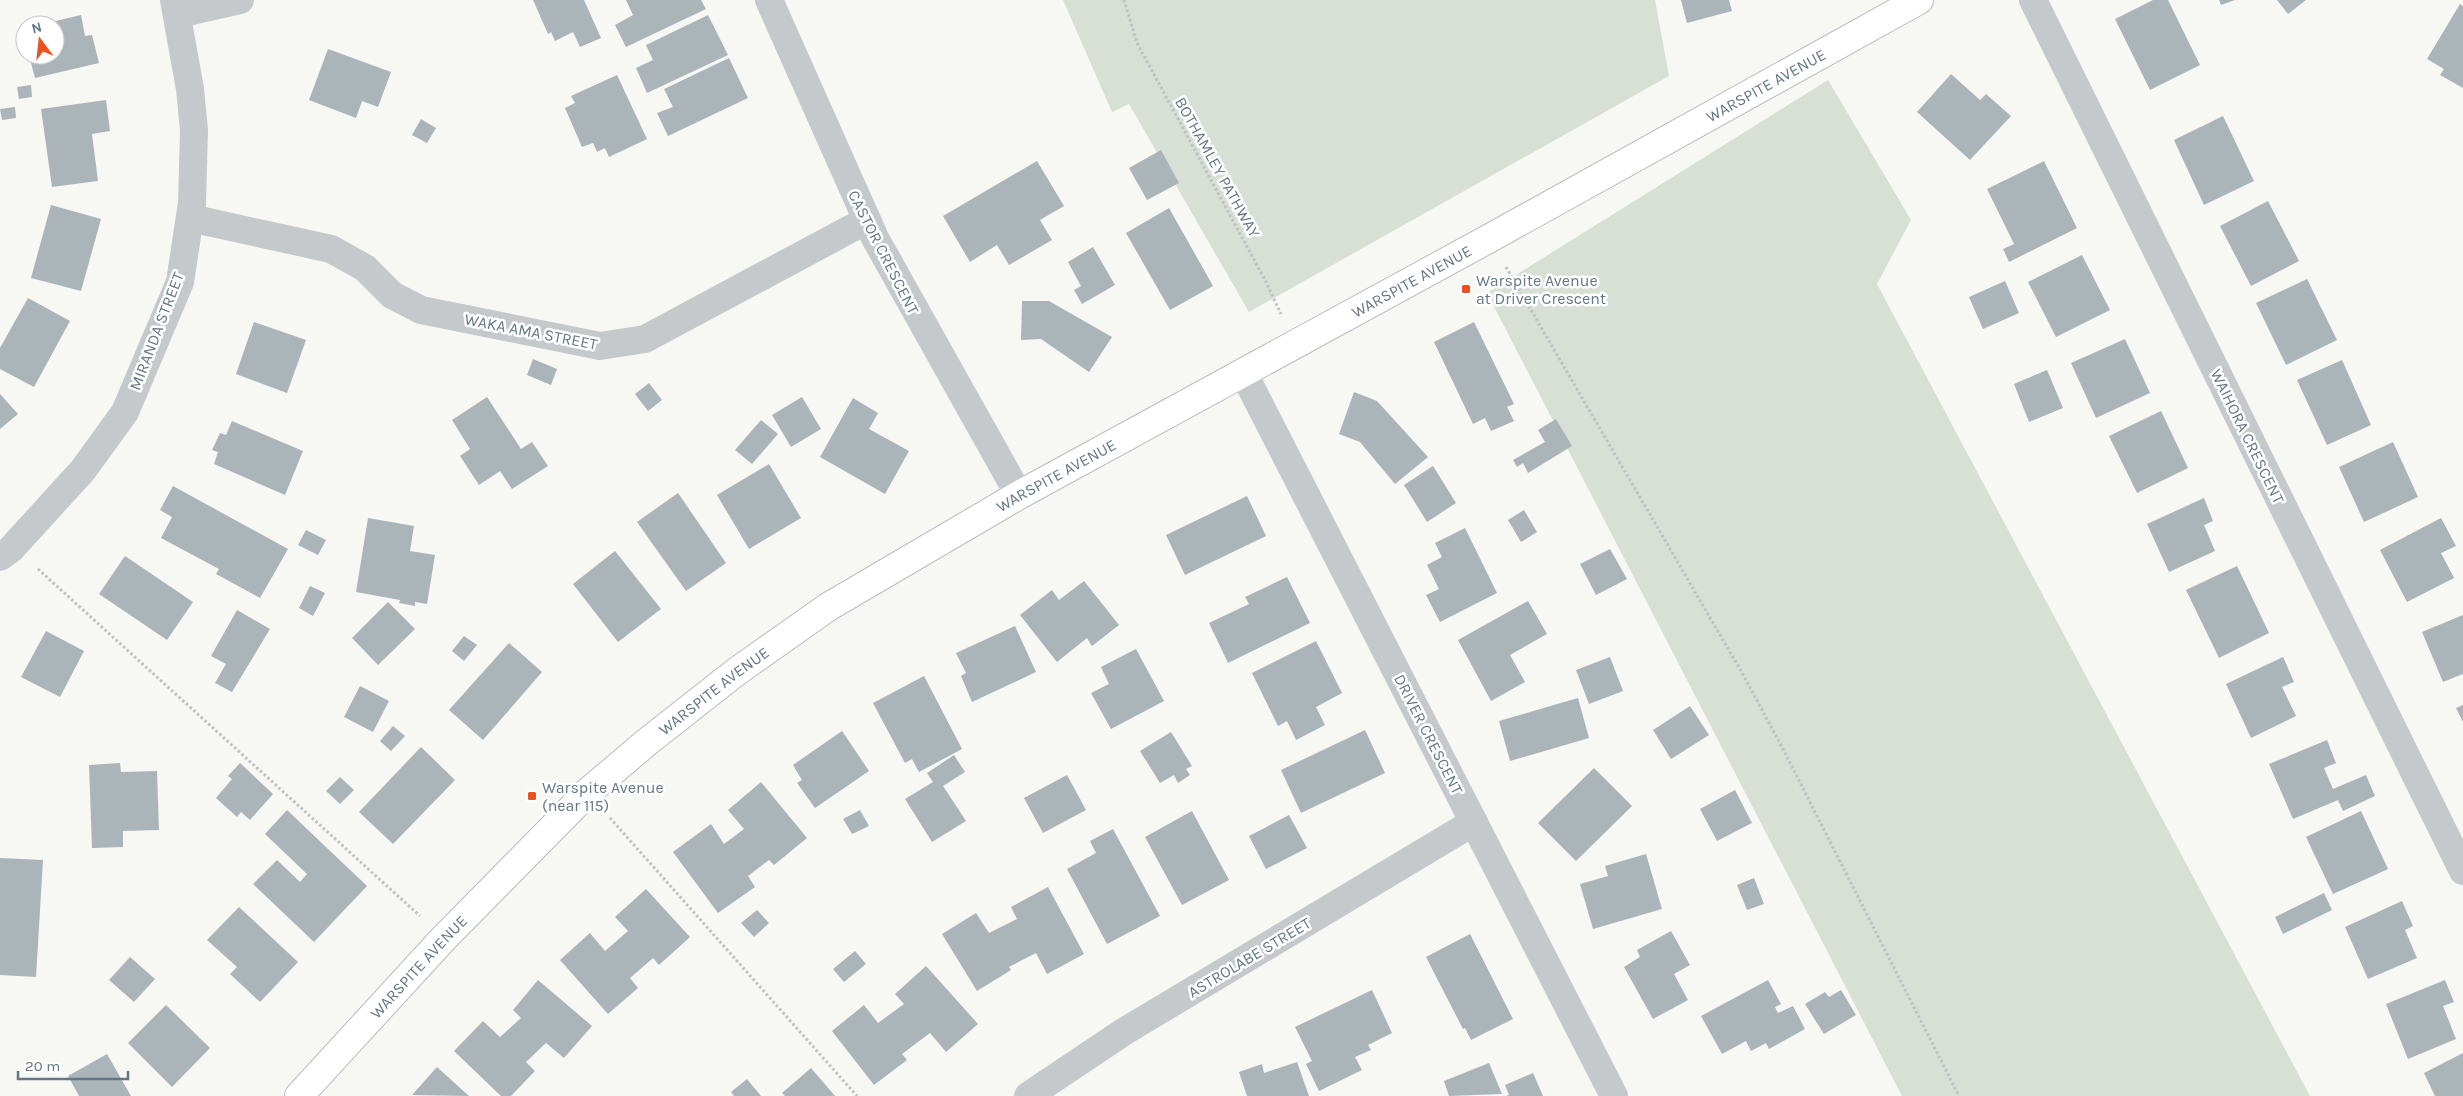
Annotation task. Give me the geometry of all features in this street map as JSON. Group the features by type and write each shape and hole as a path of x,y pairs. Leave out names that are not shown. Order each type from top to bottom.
{"main road":[{"name":"WARSPITE AVENUE","path":"299,1096 444,938 588,792 647,742 728,678 828,607 1019,495 1490,238 1919,0"}],"street":[{"path":"176,7 240,0"},
{"name":"CASTOR CRESCENT","path":"769,0 867,220 909,301 1019,495"},
{"name":"WAIHORA CRESCENT","path":"2032,0 2463,871"},
{"name":"MIRANDA STREET","path":"5,553 83,470 124,412 180,282 190,218 194,130 190,89 176,7"},
{"name":"WAKA AMA STREET","path":"190,218 331,249 365,268 392,294 421,310 600,346 645,339 867,220"},
{"name":"DRIVER CRESCENT","path":"1243,372 1614,1096"},
{"name":"ASTROLABE STREET","path":"1028,1096 1124,1031 1474,822"}],"path":[{"name":"BOTHAMLEY PATHWAY","path":"1124,0 1137,43 1265,280 1295,344"},
{"path":"1490,238 1782,747 1959,1096"},
{"path":"5,553 56,584 444,938"},
{"path":"588,792 857,1096"}],"shaded area":[{"path":"1063,0 1655,0 1669,76 1249,312 1129,104 1112,112"},
{"path":"1828,80 1911,220 1877,284 2310,1096 1902,1096 1487,293"}],"building":[{"path":"533,0 584,0 601,38 580,47 573,32 555,41 551,32 548,34"},
{"path":"626,0 701,0 706,9 626,47 615,25 633,15"},
{"path":"1681,0 1729,0 1732,11 1687,23"},
{"path":"2153,0 2168,0 2200,65 2150,90 2115,19"},
{"path":"2219,0 2235,0 2221,5"},
{"path":"2277,0 2306,0 2288,14"},
{"path":"2460,4 2463,6 2463,88 2440,75 2444,69 2427,59"},
{"path":"81,15 85,36 92,35 99,63 35,78 32,65 65,65 65,19"},
{"path":"708,15 728,55 647,93 636,68 653,60 646,45"},
{"path":"328,49 391,72 378,107 362,101 356,118 309,100"},
{"path":"729,58 748,98 668,136 657,113 673,107 664,89"},
{"path":"1951,74 1980,100 1986,94 2011,116 1970,160 1917,112"},
{"path":"617,75 647,139 609,157 605,148 597,152 593,143 582,147 565,108 575,103 571,96"},
{"path":"31,85 32,97 19,99 17,87"},
{"path":"106,100 110,131 92,134 98,181 52,187 41,109"},
{"path":"15,107 16,118 2,120 0,109"},
{"path":"2223,116 2254,181 2204,205 2174,140"},
{"path":"421,119 436,128 427,143 412,135"},
{"path":"1161,150 1179,183 1147,200 1129,168"},
{"path":"1037,161 1064,206 1040,220 1052,240 1009,265 997,245 970,262 943,216"},
{"path":"2044,161 2077,228 2009,262 2003,249 2014,244 1987,189"},
{"path":"2268,201 2299,261 2251,286 2220,226"},
{"path":"51,205 101,219 81,291 31,278"},
{"path":"1169,208 1213,286 1170,310 1126,233"},
{"path":"1093,247 1115,285 1082,304 1074,290 1081,286 1068,262"},
{"path":"2082,255 2110,310 2056,337 2028,282"},
{"path":"2307,279 2337,340 2286,365 2256,303"},
{"path":"2005,281 2019,313 1983,329 1969,297"},
{"path":"28,298 70,321 34,387 0,369 0,348"},
{"path":"1022,301 1049,301 1112,337 1089,372 1041,339 1021,340"},
{"path":"254,322 306,340 287,393 236,374"},
{"path":"1474,322 1514,404 1507,407 1514,421 1491,431 1485,418 1473,424 1434,342"},
{"path":"2125,339 2150,393 2096,418 2071,363"},
{"path":"533,359 557,369 551,385 527,375"},
{"path":"2342,360 2371,425 2327,445 2297,380"},
{"path":"2047,370 2063,408 2029,422 2014,384"},
{"path":"649,383 662,400 648,411 635,394"},
{"path":"1354,392 1377,401 1428,457 1395,484 1360,442 1339,434"},
{"path":"0,394 18,414 0,429"},
{"path":"487,397 521,449 532,442 548,466 512,489 500,471 479,485 460,456 470,449 452,420"},
{"path":"802,397 821,429 791,447 772,415"},
{"path":"853,398 878,413 869,429 909,451 885,494 820,457"},
{"path":"2161,411 2188,468 2137,493 2109,436"},
{"path":"1556,419 1572,446 1528,473 1523,463 1517,467 1513,460 1545,442 1538,430"},
{"path":"761,420 778,434 752,464 735,450"},
{"path":"232,421 303,451 285,495 214,464 218,452 212,450 220,433 226,435"},
{"path":"2393,442 2418,497 2364,522 2339,467"},
{"path":"769,464 801,518 749,549 717,495"},
{"path":"1433,466 1456,503 1427,522 1404,485"},
{"path":"173,486 288,549 260,598 216,574 219,569 161,538 172,517 160,510"},
{"path":"678,493 726,563 686,591 637,522"},
{"path":"1247,496 1266,536 1185,575 1166,535"},
{"path":"2204,498 2213,521 2204,525 2215,551 2169,572 2147,524"},
{"path":"1524,510 1537,532 1521,542 1508,520"},
{"path":"368,518 414,526 410,551 435,555 427,604 415,602 415,606 399,603 400,600 356,592"},
{"path":"2441,518 2456,546 2441,553 2454,578 2407,602 2380,550"},
{"path":"1465,528 1497,593 1440,622 1426,595 1439,589 1427,565 1442,557 1435,543"},
{"path":"306,530 326,540 318,555 298,545"},
{"path":"1610,549 1627,579 1596,595 1580,564"},
{"path":"615,551 661,609 618,642 573,584"},
{"path":"125,556 193,602 167,640 99,594"},
{"path":"2237,566 2269,633 2219,658 2186,590"},
{"path":"1287,577 1310,623 1228,663 1209,623 1249,604 1245,597"},
{"path":"1084,581 1119,625 1092,646 1087,638 1057,662 1020,615 1052,590 1059,600"},
{"path":"310,586 325,593 313,616 299,608"},
{"path":"1528,601 1547,634 1510,655 1525,682 1491,701 1458,640"},
{"path":"388,602 415,629 378,665 352,638"},
{"path":"237,610 270,629 232,692 215,683 226,664 211,656"},
{"path":"2463,615 2463,674 2443,682 2422,632"},
{"path":"1015,626 1036,672 972,702 961,676 966,673 956,653"},
{"path":"46,631 84,651 60,697 21,677"},
{"path":"464,636 477,645 464,661 452,651"},
{"path":"1316,641 1342,693 1316,707 1325,725 1296,740 1287,721 1278,726 1252,673"},
{"path":"509,643 542,672 483,740 449,710"},
{"path":"1136,649 1164,701 1111,729 1091,693 1109,684 1101,667"},
{"path":"1610,657 1623,691 1589,704 1576,670"},
{"path":"2283,657 2294,682 2282,687 2296,716 2251,738 2226,684"},
{"path":"924,676 962,749 919,772 912,759 905,763 873,703"},
{"path":"360,686 389,701 373,732 344,717"},
{"path":"1578,698 1589,738 1510,761 1499,721"},
{"path":"2463,705 2463,722 2456,708"},
{"path":"1690,706 1709,735 1671,759 1653,730"},
{"path":"393,726 405,736 391,751 380,741"},
{"path":"1365,730 1385,773 1301,813 1281,770"},
{"path":"842,731 869,771 815,808 797,783 802,780 793,765"},
{"path":"1171,732 1192,766 1186,769 1190,775 1178,783 1174,775 1160,783 1140,751"},
{"path":"2327,740 2336,763 2324,768 2333,789 2366,775 2375,796 2343,811 2338,800 2293,819 2269,764"},
{"path":"421,747 455,780 393,844 359,812"},
{"path":"954,755 965,772 943,786 966,821 932,842 905,799 933,782 927,773"},
{"path":"120,763 121,772 157,771 159,830 123,831 123,847 92,848 89,765"},
{"path":"240,763 273,794 250,820 241,812 237,817 216,798 232,779 228,776"},
{"path":"1594,768 1632,806 1576,861 1538,823"},
{"path":"1067,775 1086,810 1043,833 1024,798"},
{"path":"340,777 354,790 340,804 326,791"},
{"path":"761,782 807,838 774,865 769,860 748,876 755,887 718,913 673,852 711,824 724,844 744,829 728,810"},
{"path":"1735,790 1752,823 1717,841 1700,809"},
{"path":"287,810 367,886 314,942 253,884 277,860 300,882 307,874 265,834"},
{"path":"860,810 869,826 852,834 843,819"},
{"path":"1192,811 1229,880 1182,905 1145,837"},
{"path":"2361,811 2388,869 2333,894 2306,837"},
{"path":"1289,815 1307,848 1266,869 1249,836"},
{"path":"1113,829 1160,916 1107,944 1067,869 1096,853 1090,841"},
{"path":"1646,854 1662,909 1593,929 1580,884 1608,876 1605,866"},
{"path":"0,858 43,860 36,977 0,975"},
{"path":"1754,878 1764,904 1747,910 1737,885"},
{"path":"1048,887 1084,954 1047,974 1036,953 1009,967 1011,970 977,991 942,934 976,913 989,933 1017,919 1011,907"},
{"path":"646,889 690,937 659,965 653,958 630,978 638,988 608,1014 560,960 590,933 605,951 628,931 615,917"},
{"path":"2324,893 2332,910 2283,934 2275,917"},
{"path":"2402,901 2413,926 2405,930 2417,958 2368,979 2345,927"},
{"path":"239,907 298,962 260,1002 230,974 237,967 207,940"},
{"path":"757,910 769,923 754,937 741,923"},
{"path":"1671,931 1690,965 1674,974 1688,1000 1653,1019 1624,967 1640,957 1637,950"},
{"path":"1470,934 1513,1019 1471,1040 1465,1028 1463,1029 1426,957"},
{"path":"855,951 866,964 844,982 833,969"},
{"path":"130,957 155,979 134,1002 109,980"},
{"path":"926,966 978,1024 946,1052 930,1033 902,1054 907,1060 874,1085 832,1031 864,1005 878,1023 904,1004 895,994"},
{"path":"538,980 592,1026 564,1058 546,1043 526,1062 535,1071 511,1096 501,1096 454,1051 483,1021 500,1037 521,1018 513,1010"},
{"path":"1768,980 1781,1004 1775,1007 1778,1013 1793,1006 1805,1029 1769,1049 1766,1043 1751,1051 1746,1041 1722,1054 1701,1016"},
{"path":"2445,980 2454,1002 2443,1006 2456,1039 2408,1059 2386,1004"},
{"path":"1372,990 1392,1033 1368,1045 1371,1050 1355,1057 1362,1070 1319,1091 1306,1064 1312,1061 1295,1027"},
{"path":"1841,990 1856,1015 1824,1034 1805,1004 1825,992 1829,997"},
{"path":"166,1005 210,1048 172,1087 128,1043"},
{"path":"2463,1053 2463,1096 2435,1096 2424,1073"},
{"path":"107,1054 131,1096 79,1096 68,1076"},
{"path":"1297,1062 1309,1096 1247,1096 1239,1072 1262,1064 1264,1073"},
{"path":"1489,1063 1502,1094 1449,1096 1444,1081"},
{"path":"437,1067 469,1096 412,1095"},
{"path":"811,1068 835,1096 785,1096 782,1093"},
{"path":"1533,1073 1543,1096 1506,1096 1509,1095 1505,1085"},
{"path":"747,1079 761,1096 734,1096 731,1092"}],"place":[{"name":"Warspite Avenue at Driver Crescent","path":"1466,289"},
{"name":"Warspite Avenue (near 115)","path":"532,796"}]}
